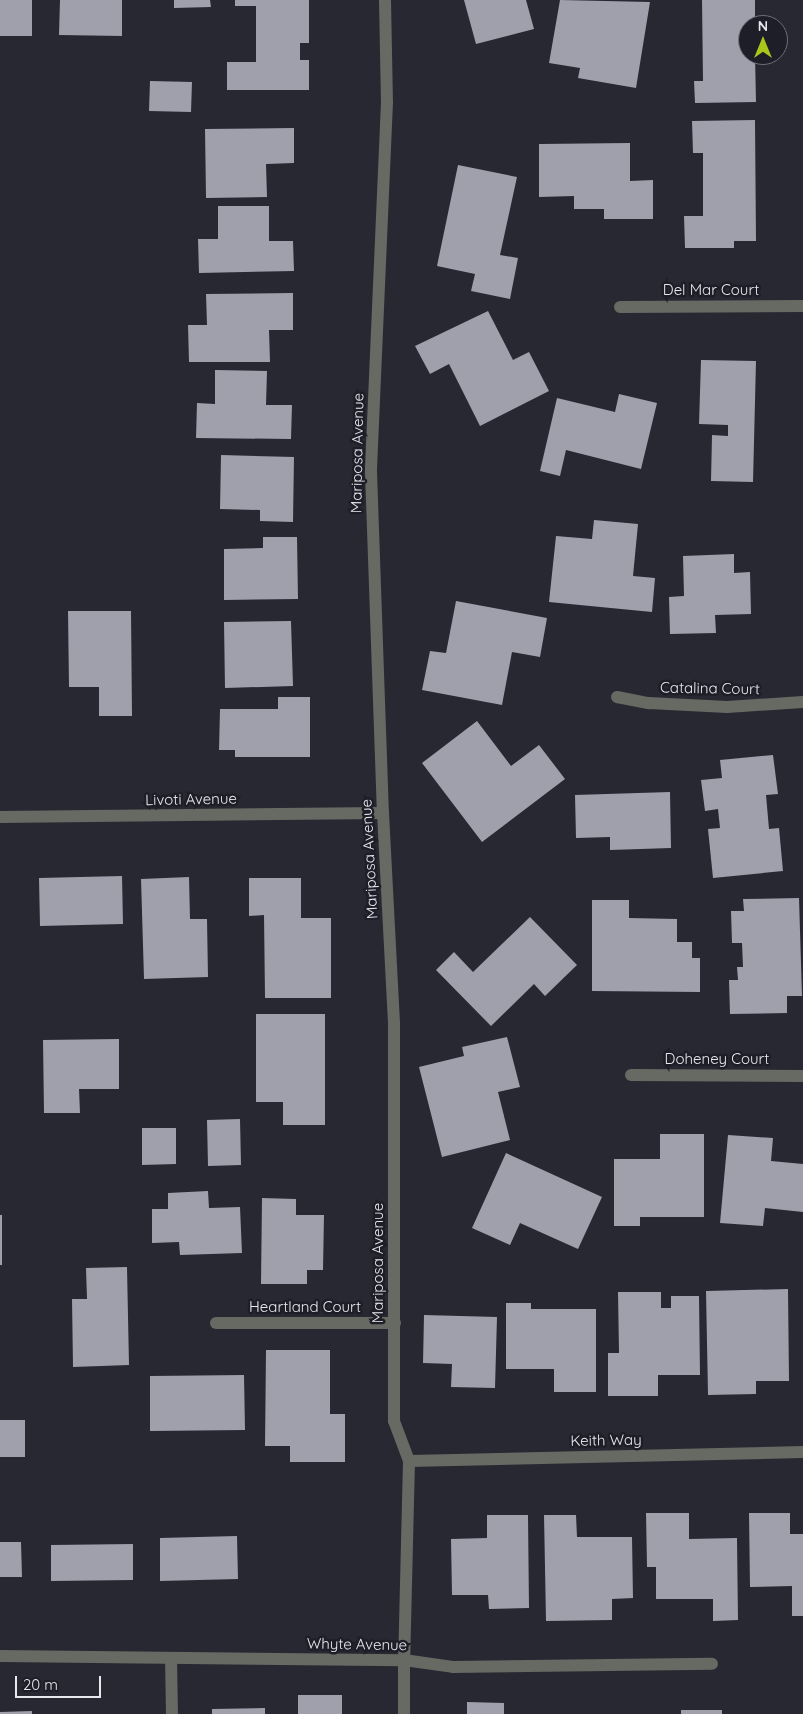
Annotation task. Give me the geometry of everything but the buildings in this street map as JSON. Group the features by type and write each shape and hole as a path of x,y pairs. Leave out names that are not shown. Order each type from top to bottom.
{"street":[{"name":"Mariposa Avenue","path":"385,0 387,102 371,472 383,813 394,1023 394,1421 409,1461 404,1714"},
{"name":"Del Mar Court","path":"620,307 803,306"},
{"name":"Catalina Court","path":"617,697 649,703 726,707 803,702"},
{"name":"Livoti Avenue","path":"0,817 383,813"},
{"name":"Doheney Court","path":"631,1075 803,1076"},
{"name":"Heartland Court","path":"216,1324 395,1322"},
{"name":"Keith Way","path":"409,1461 803,1452"},
{"name":"Whyte Avenue","path":"0,1656 404,1660 453,1667 712,1664"},
{"path":"172,1658 172,1714"}]}
